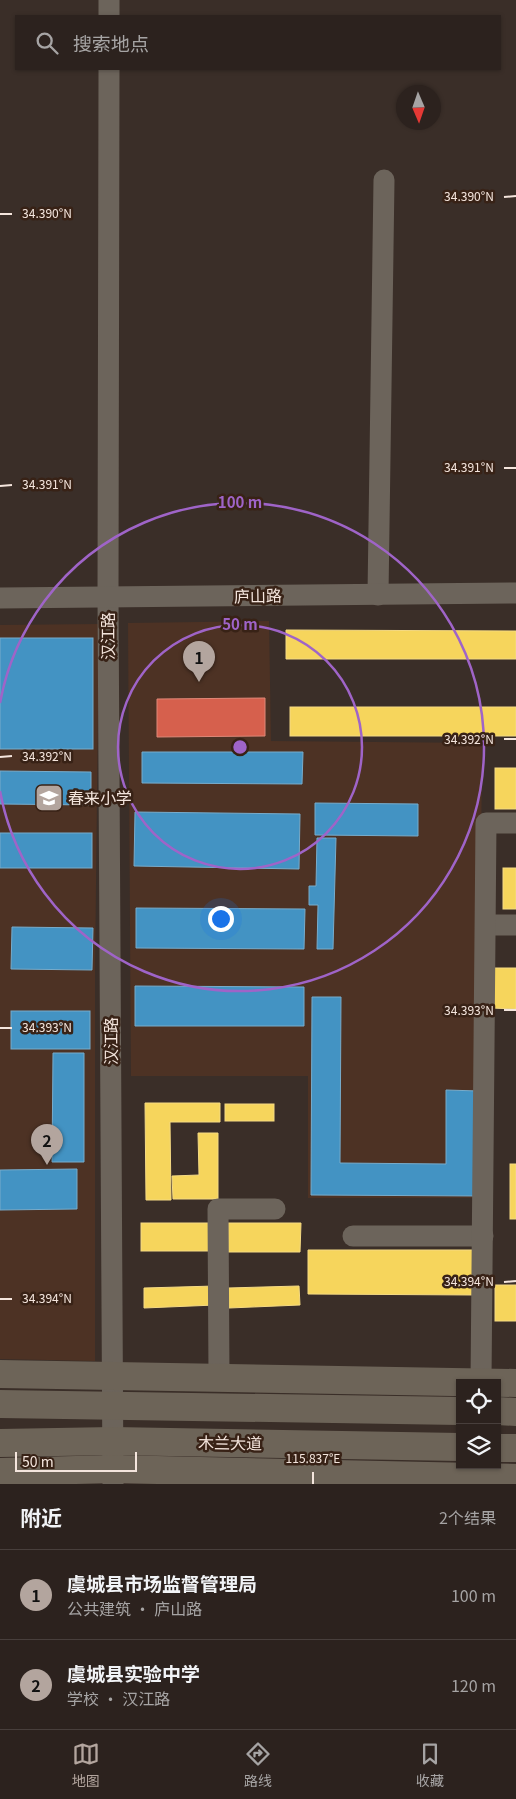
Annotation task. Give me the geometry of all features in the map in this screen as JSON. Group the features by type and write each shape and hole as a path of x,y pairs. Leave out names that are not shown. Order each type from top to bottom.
{"main road":[{"path":"0,1374 456,1382"},
{"path":"501,1383 516,1383"},
{"path":"0,1404 456,1411"},
{"path":"501,1411 516,1412"},
{"name":"木兰大道","path":"0,1443 113,1441 456,1447"},
{"path":"0,1472 113,1477 513,1480"}],"street":[{"path":"109,0 109,15"},
{"name":"汉江路","path":"109,70 108,597 113,1477"},
{"path":"378,595 384,180"},
{"name":"庐山路","path":"0,598 516,594"},
{"path":"482,1379 486,823 516,823"},
{"path":"486,925 516,925"},
{"path":"219,1377 218,1209 275,1209"},
{"path":"353,1236 483,1236"},
{"path":"508,1448 513,1480"}],"shaded area":[{"path":"269,621 271,741 482,743 481,1198 308,1198 308,1076 131,1076 128,623"},
{"path":"99,624 95,971 95,1361 0,1359 0,625"}],"building: 住宅":[{"path":"286,630 516,631 516,659 286,659"},
{"path":"290,707 516,707 516,736 290,736"},
{"path":"495,768 516,768 516,809 495,809"},
{"path":"503,868 516,868 516,909 503,909"},
{"path":"491,968 516,968 516,1009 491,1008"},
{"path":"145,1103 220,1103 220,1122 170,1122 171,1200 146,1200"},
{"path":"225,1104 274,1104 274,1121 225,1121"},
{"path":"198,1133 218,1133 218,1199 173,1199 172,1176 199,1175"},
{"path":"510,1164 516,1164 516,1219 510,1219"},
{"path":"141,1223 213,1223 213,1251 141,1251"},
{"path":"228,1223 301,1223 300,1252 228,1252"},
{"path":"308,1250 475,1250 474,1295 308,1294"},
{"path":"495,1285 516,1285 516,1321 495,1321"},
{"path":"215,1286 215,1305 144,1308 144,1288"},
{"path":"299,1286 300,1305 229,1308 228,1288"}],"building: 商业":[{"path":"265,698 265,736 157,737 157,699"}],"building: 学校":[{"path":"0,638 93,638 93,749 0,749"},
{"path":"142,752 303,752 302,784 142,783"},
{"path":"0,771 91,772 91,805 0,804"},
{"path":"315,803 418,804 418,836 315,835"},
{"path":"135,812 300,814 299,869 134,866"},
{"path":"0,833 92,833 92,868 0,868"},
{"path":"317,838 336,838 333,949 317,949 318,905 309,905 309,886 316,886"},
{"path":"136,908 305,909 304,949 136,948"},
{"path":"12,927 93,928 92,970 11,969"},
{"path":"135,986 304,987 304,1026 135,1026"},
{"path":"312,997 341,997 340,1163 446,1164 446,1090 479,1091 479,1196 311,1195"},
{"path":"11,1011 90,1011 90,1049 11,1049"},
{"path":"53,1053 84,1053 84,1162 52,1162"},
{"path":"77,1169 77,1209 0,1210 0,1170"}],"place":[{"name":"虞城县市场监督管理局","path":"199,682"},
{"name":"春来小学","path":"49,798"},
{"name":"虞城县实验中学","path":"47,1165"}]}
